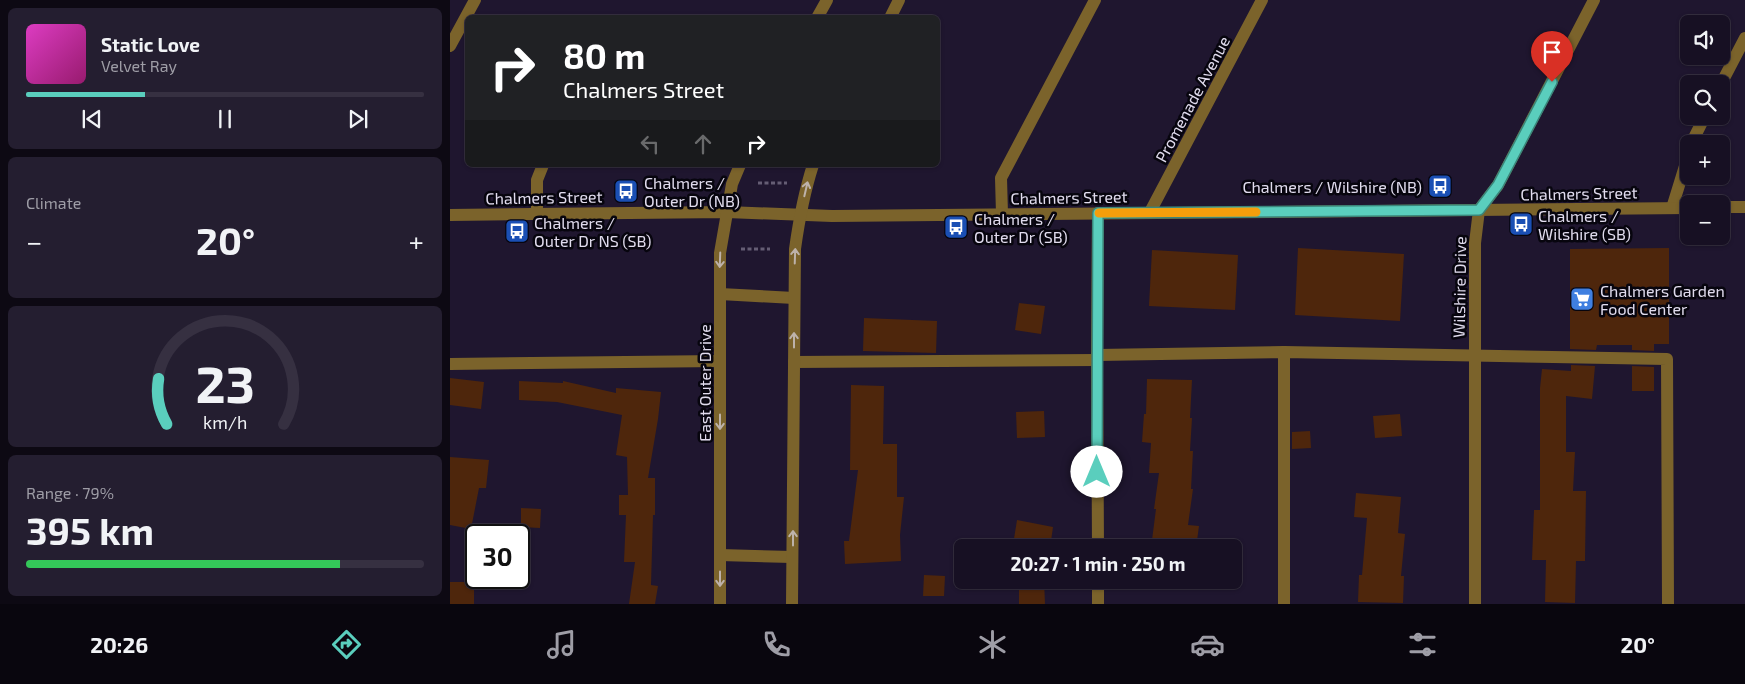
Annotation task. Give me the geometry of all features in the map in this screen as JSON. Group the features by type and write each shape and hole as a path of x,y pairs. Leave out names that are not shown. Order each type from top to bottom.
{"street":[{"path":"466,15 474,0"},
{"path":"819,15 827,0"},
{"path":"892,15 899,0"},
{"path":"1002,214 1001,178 1094,0"},
{"name":"Promenade Avenue","path":"1150,212 1262,0"},
{"name":"Wilshire Drive","path":"1475,604 1474,243 1479,210 1500,180 1594,0"},
{"path":"450,46 465,17"},
{"path":"1726,75 1745,38"},
{"path":"537,213 537,180 542,167"},
{"name":"East Outer Drive","path":"720,604 720,253 732,184 739,167"},
{"path":"792,604 796,249 800,214 812,167"},
{"path":"1672,208 1680,182"},
{"path":"1730,207 1745,207"},
{"name":"Chalmers Street","path":"450,215 727,212 1002,214 1680,208"},
{"path":"1098,213 1098,539"},
{"path":"720,294 794,298"},
{"path":"1284,352 1284,604"},
{"path":"794,362 1097,358 1284,352 1667,359 1668,604"},
{"path":"450,364 720,361"},
{"path":"720,555 792,557"},
{"path":"1098,589 1098,604"}],"path":[{"path":"758,183 787,183"},
{"path":"741,249 770,249"}],"building":[{"path":"1298,248 1404,254 1400,321 1295,315"},
{"path":"1669,248 1669,344 1654,344 1654,351 1632,350 1632,345 1597,345 1596,350 1570,349 1570,249"},
{"path":"1152,250 1238,255 1235,310 1149,306"},
{"path":"1019,303 1045,306 1041,334 1015,330"},
{"path":"864,318 937,321 936,353 863,351"},
{"path":"1571,365 1595,366 1592,399 1566,396 1566,452 1575,452 1573,491 1586,491 1585,561 1576,561 1575,603 1545,602 1546,560 1532,560 1534,510 1540,510 1540,388 1542,369 1571,371"},
{"path":"1632,366 1654,367 1654,391 1632,391"},
{"path":"450,378 484,382 481,409 450,405"},
{"path":"1147,379 1192,380 1190,451 1193,451 1191,489 1193,489 1188,525 1199,526 1197,539 1152,539 1159,473 1149,473 1151,443 1142,442 1144,414 1146,414"},
{"path":"519,381 563,383 563,381 616,393 616,388 661,392 648,478 655,478 651,585 658,586 655,604 629,604 635,562 624,562 626,515 619,515 619,495 628,495 627,457 616,455 622,415 557,402 519,400"},
{"path":"851,385 884,386 883,444 897,444 897,497 904,497 900,535 901,561 845,564 844,541 849,541 858,470 850,470"},
{"path":"1044,411 1045,437 1017,438 1016,412"},
{"path":"1400,414 1402,436 1375,438 1373,416"},
{"path":"1310,431 1311,448 1292,449 1292,432"},
{"path":"450,457 489,460 486,488 479,488 472,524 465,524 465,528 450,525"},
{"path":"1356,493 1401,497 1398,533 1405,534 1401,576 1404,576 1403,603 1358,602 1359,575 1362,575 1367,518 1354,517"},
{"path":"521,508 541,509 540,528 530,527 530,524 521,524"},
{"path":"1017,520 1053,527 1051,539 1014,539"},
{"path":"924,575 945,576 944,596 923,596"},
{"path":"450,582 465,582 465,589 474,589 474,604 450,604"},
{"path":"1019,589 1044,589 1045,604 1019,604"}],"slow traffic":[{"path":"1099,213 1256,212"}],"place":[{"name":"Chalmers / Wilshire (NB)","path":"1440,186"},
{"name":"Chalmers / Outer Dr (NB)","path":"626,191"},
{"name":"Chalmers / Wilshire (SB)","path":"1521,224"},
{"name":"Chalmers / Outer Dr (SB)","path":"956,227"},
{"name":"Chalmers / Outer Dr NS (SB)","path":"517,231"},
{"name":"Chalmers Garden Food Center","path":"1582,299"}],"route":[{"path":"1097,472 1098,213 1479,210 1498,185 1552,82"}]}
